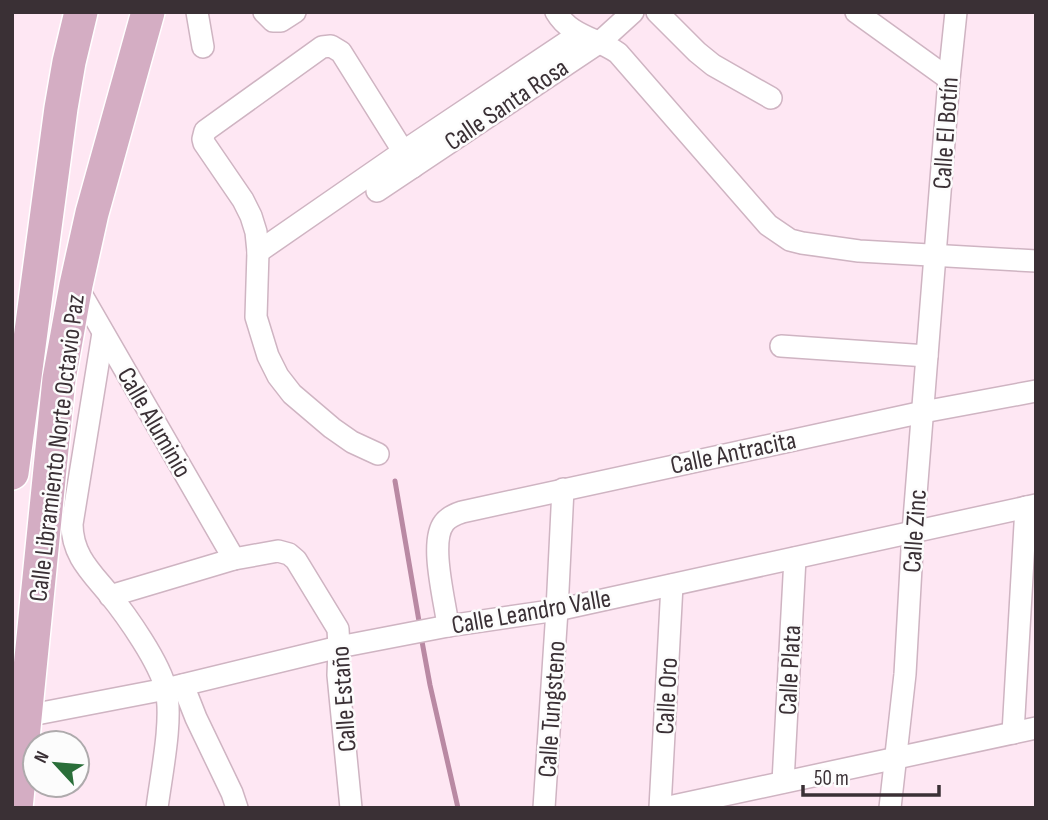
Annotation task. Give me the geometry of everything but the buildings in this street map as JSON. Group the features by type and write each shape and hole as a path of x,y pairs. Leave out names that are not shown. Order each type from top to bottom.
{"main road":[{"name":"Calle Libramiento Norte Octavio Paz","path":"12,473 61,108 81,12"},
{"name":"Calle Libramiento Norte Octavio Paz","path":"16,808 59,379 92,213 148,12"}],"street":[{"path":"197,12 203,47"},
{"path":"264,12 272,21 281,21 295,12"},
{"path":"556,12 561,21 579,34 600,42 618,54 768,225 790,240 859,251 1036,261"},
{"name":"Calle Santa Rosa","path":"258,252 408,159 550,64 600,42 633,12"},
{"path":"657,12 713,65 771,98"},
{"path":"856,12 949,79"},
{"name":"Calle El Botín","path":"936,255 956,12"},
{"name":"Calle Santa Rosa","path":"550,64 579,34"},
{"path":"378,454 352,442 332,428 292,394 278,376 268,356 256,317 258,252 251,216 203,139 205,131 322,47 331,46 341,52 408,159"},
{"name":"Calle Santa Rosa","path":"377,191 408,159"},
{"name":"Calle Zinc","path":"890,808 905,674 913,532 936,255"},
{"name":"Calle Aluminio","path":"76,285 234,559"},
{"path":"103,333 72,524 74,545 90,573 110,596 147,648 160,672 175,687 196,718 237,808"},
{"path":"781,346 927,356"},
{"name":"Calle Antracita","path":"448,626 436,546 445,521 462,512 923,412 1036,391"},
{"name":"Calle Tungsteno","path":"544,808 563,489"},
{"path":"1013,733 1031,506"},
{"name":"Calle Leandro Valle","path":"26,716 175,687 339,647 448,626 557,610 1031,506"},
{"name":"Calle Estaño","path":"234,559 278,551 289,554 296,559 338,629 338,675 351,808"},
{"name":"Calle Plata","path":"783,782 796,558"},
{"path":"110,596 234,559"},
{"name":"Calle Oro","path":"662,808 672,585"},
{"path":"157,808 168,705 175,687"},
{"path":"662,808 1036,729"}],"waterway":[{"path":"395,481 420,627"},
{"path":"421,636 458,808"}]}
